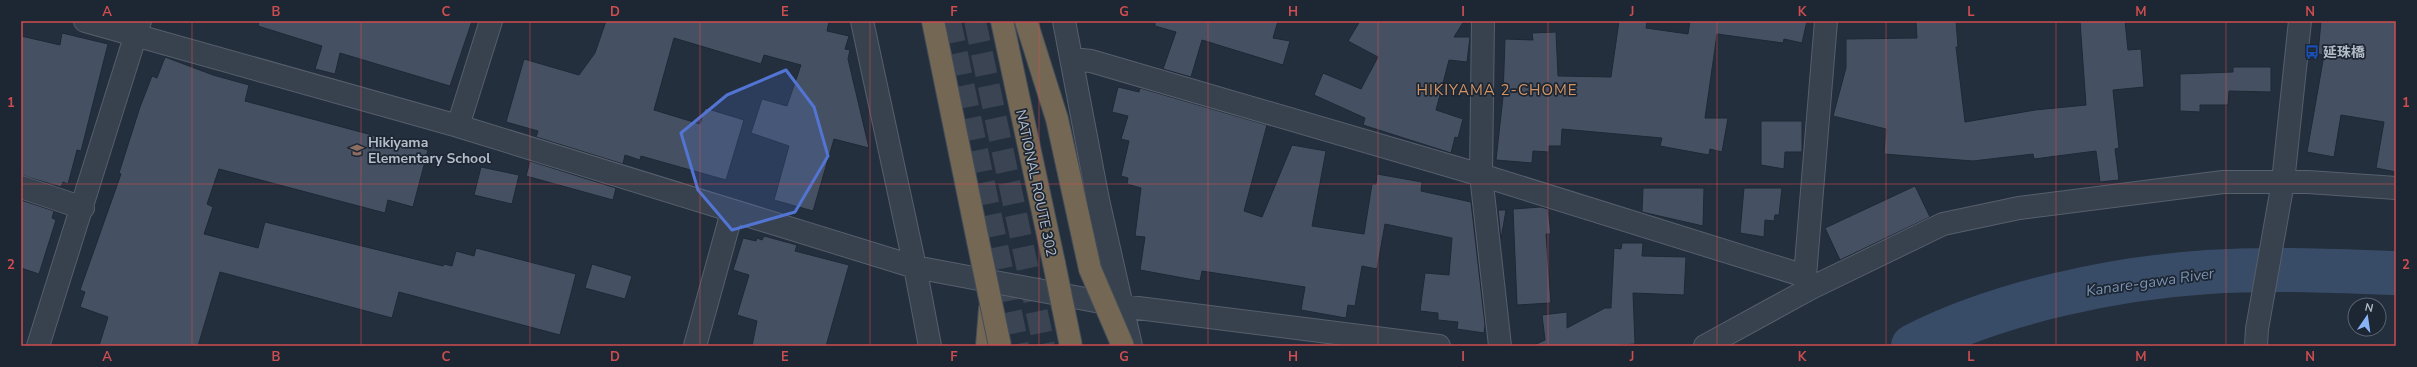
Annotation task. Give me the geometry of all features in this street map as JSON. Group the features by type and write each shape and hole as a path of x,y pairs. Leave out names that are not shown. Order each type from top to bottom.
{"highway":[{"path":"933,21 1000,346"},
{"name":"NATIONAL ROUTE 302","path":"1002,21 1071,346"},
{"path":"1026,21 1057,119 1090,269 1109,346"},
{"path":"1090,269 1123,346"},
{"path":"987,346 990,300"}],"street":[{"path":"85,21 138,28 732,212 915,267 1122,306 1439,346"},
{"path":"458,126 491,21"},
{"path":"862,21 915,267 930,346"},
{"path":"1064,21 1098,200 1131,346"},
{"path":"1483,21 1481,175 1500,346"},
{"path":"1808,282 1826,21"},
{"path":"2257,337 2282,190 2300,21"},
{"path":"38,346 83,208 138,28"},
{"path":"1072,58 1091,61 1481,175 1808,282"},
{"path":"1705,346 1808,282 1943,224 2019,208 2223,182 2282,190 2396,188"},
{"path":"21,187 83,208"},
{"path":"695,346 732,212"}],"highlighted area":[{"path":"786,70 814,107 828,156 795,212 732,230 698,190 681,133 727,95"}],"building":[{"path":"259,21 472,21 450,86 340,53 335,74 315,69 322,46 258,26"},
{"path":"606,21 829,21 827,31 849,36 845,49 850,50 848,59 869,148 834,139 813,211 774,200 789,146 751,133 762,99 787,106 801,65 764,55 761,64 674,38 654,110 700,124 705,108 744,120 726,180 641,156 640,160 625,155 623,164 536,137 538,131 506,122 524,59 579,75 595,53"},
{"path":"1155,21 1278,21 1273,38 1290,41 1283,65 1202,40 1191,77 1163,69 1176,32 1155,26"},
{"path":"1360,21 1464,21 1454,37 1470,37 1467,62 1449,60 1436,110 1463,119 1458,138 1455,137 1451,153 1363,125 1365,118 1314,95 1323,73 1361,89 1378,57 1348,41"},
{"path":"1619,21 1647,21 1646,28 1688,34 1690,21 1807,21 1802,43 1784,39 1783,43 1717,34 1705,118 1728,118 1722,152 1710,149 1709,155 1660,146 1662,138 1562,129 1561,146 1549,146 1549,152 1533,151 1532,163 1496,160 1503,97 1505,39 1533,40 1532,33 1556,32 1558,76 1611,77"},
{"path":"1916,21 1956,21 1958,47 1956,47 1965,122 2035,110 2086,105 2080,21 2125,21 2128,50 2141,49 2144,87 2113,90 2119,148 2115,149 2119,180 2100,182 2096,151 2034,159 2033,154 1973,161 1884,154 1886,129 1833,116 1846,68 1846,39 1917,38"},
{"path":"2321,21 2396,21 2396,172 2376,168 2384,122 2341,115 2334,157 2307,152 2324,55 2318,54"},
{"path":"62,33 108,44 81,151 77,150 68,184 63,182 61,187 21,175 21,36 60,45"},
{"path":"165,57 213,75 249,85 245,101 428,150 413,207 388,200 385,213 219,169 207,204 213,207 204,234 258,248 265,222 443,266 444,264 452,266 456,251 474,256 476,248 576,274 560,335 399,292 392,318 220,272 198,346 99,346 108,317 80,307 85,292 80,290 121,174 119,173 140,107 152,76 157,78"},
{"path":"2233,67 2271,67 2271,92 2229,91 2228,105 2200,105 2200,112 2180,111 2180,74 2233,72"},
{"path":"1118,87 1139,92 1140,88 1267,125 1244,211 1262,217 1292,145 1326,151 1312,226 1364,234 1372,184 1376,184 1377,174 1422,182 1421,191 1471,202 1485,325 1484,333 1457,329 1458,322 1438,320 1438,313 1420,311 1425,273 1449,275 1452,238 1385,224 1377,269 1362,266 1355,306 1348,305 1346,318 1301,310 1305,287 1202,271 1200,281 1140,270 1145,237 1135,236 1141,188 1127,184 1128,178 1121,176 1129,141 1121,139 1128,116 1112,112"},
{"path":"1761,121 1802,121 1802,152 1785,152 1784,169 1761,165"},
{"path":"530,161 616,188 613,200 526,176"},
{"path":"481,167 519,175 512,204 474,195"},
{"path":"1915,186 1930,217 1840,260 1825,228"},
{"path":"1643,188 1704,188 1703,226 1642,212"},
{"path":"1744,188 1782,188 1779,215 1775,215 1774,221 1765,220 1764,237 1740,233"},
{"path":"21,200 54,211 52,218 56,220 39,274 21,268"},
{"path":"1541,207 1548,209 1551,234 1546,234 1551,303 1517,305 1513,209"},
{"path":"1498,210 1506,210 1501,239"},
{"path":"764,236 797,245 795,251 849,265 826,346 752,346 757,321 737,315 749,275 733,270 743,238 756,241 757,238 762,240"},
{"path":"1622,243 1643,243 1642,256 1686,257 1684,295 1633,293 1635,344 1609,346 1532,346 1545,340 1542,315 1567,312 1567,328 1605,308 1611,308 1614,248 1621,249"},
{"path":"592,264 632,276 625,299 585,288"}],"waterway":[{"name":"Kanare-gawa River","path":"1913,346 1981,317 2018,305 2056,295 2134,280 2171,275 2255,270 2396,273"}],"tunnel":[{"path":"950,21 1018,346"},
{"path":"975,21 1044,346"}],"place":[{"name":"延珠橋","path":"2312,52"},
{"name":"Hikiyama Elementary School","path":"357,150"}],"district":[{"name":"HIKIYAMA 2-CHOME","path":"1497,90"}]}
